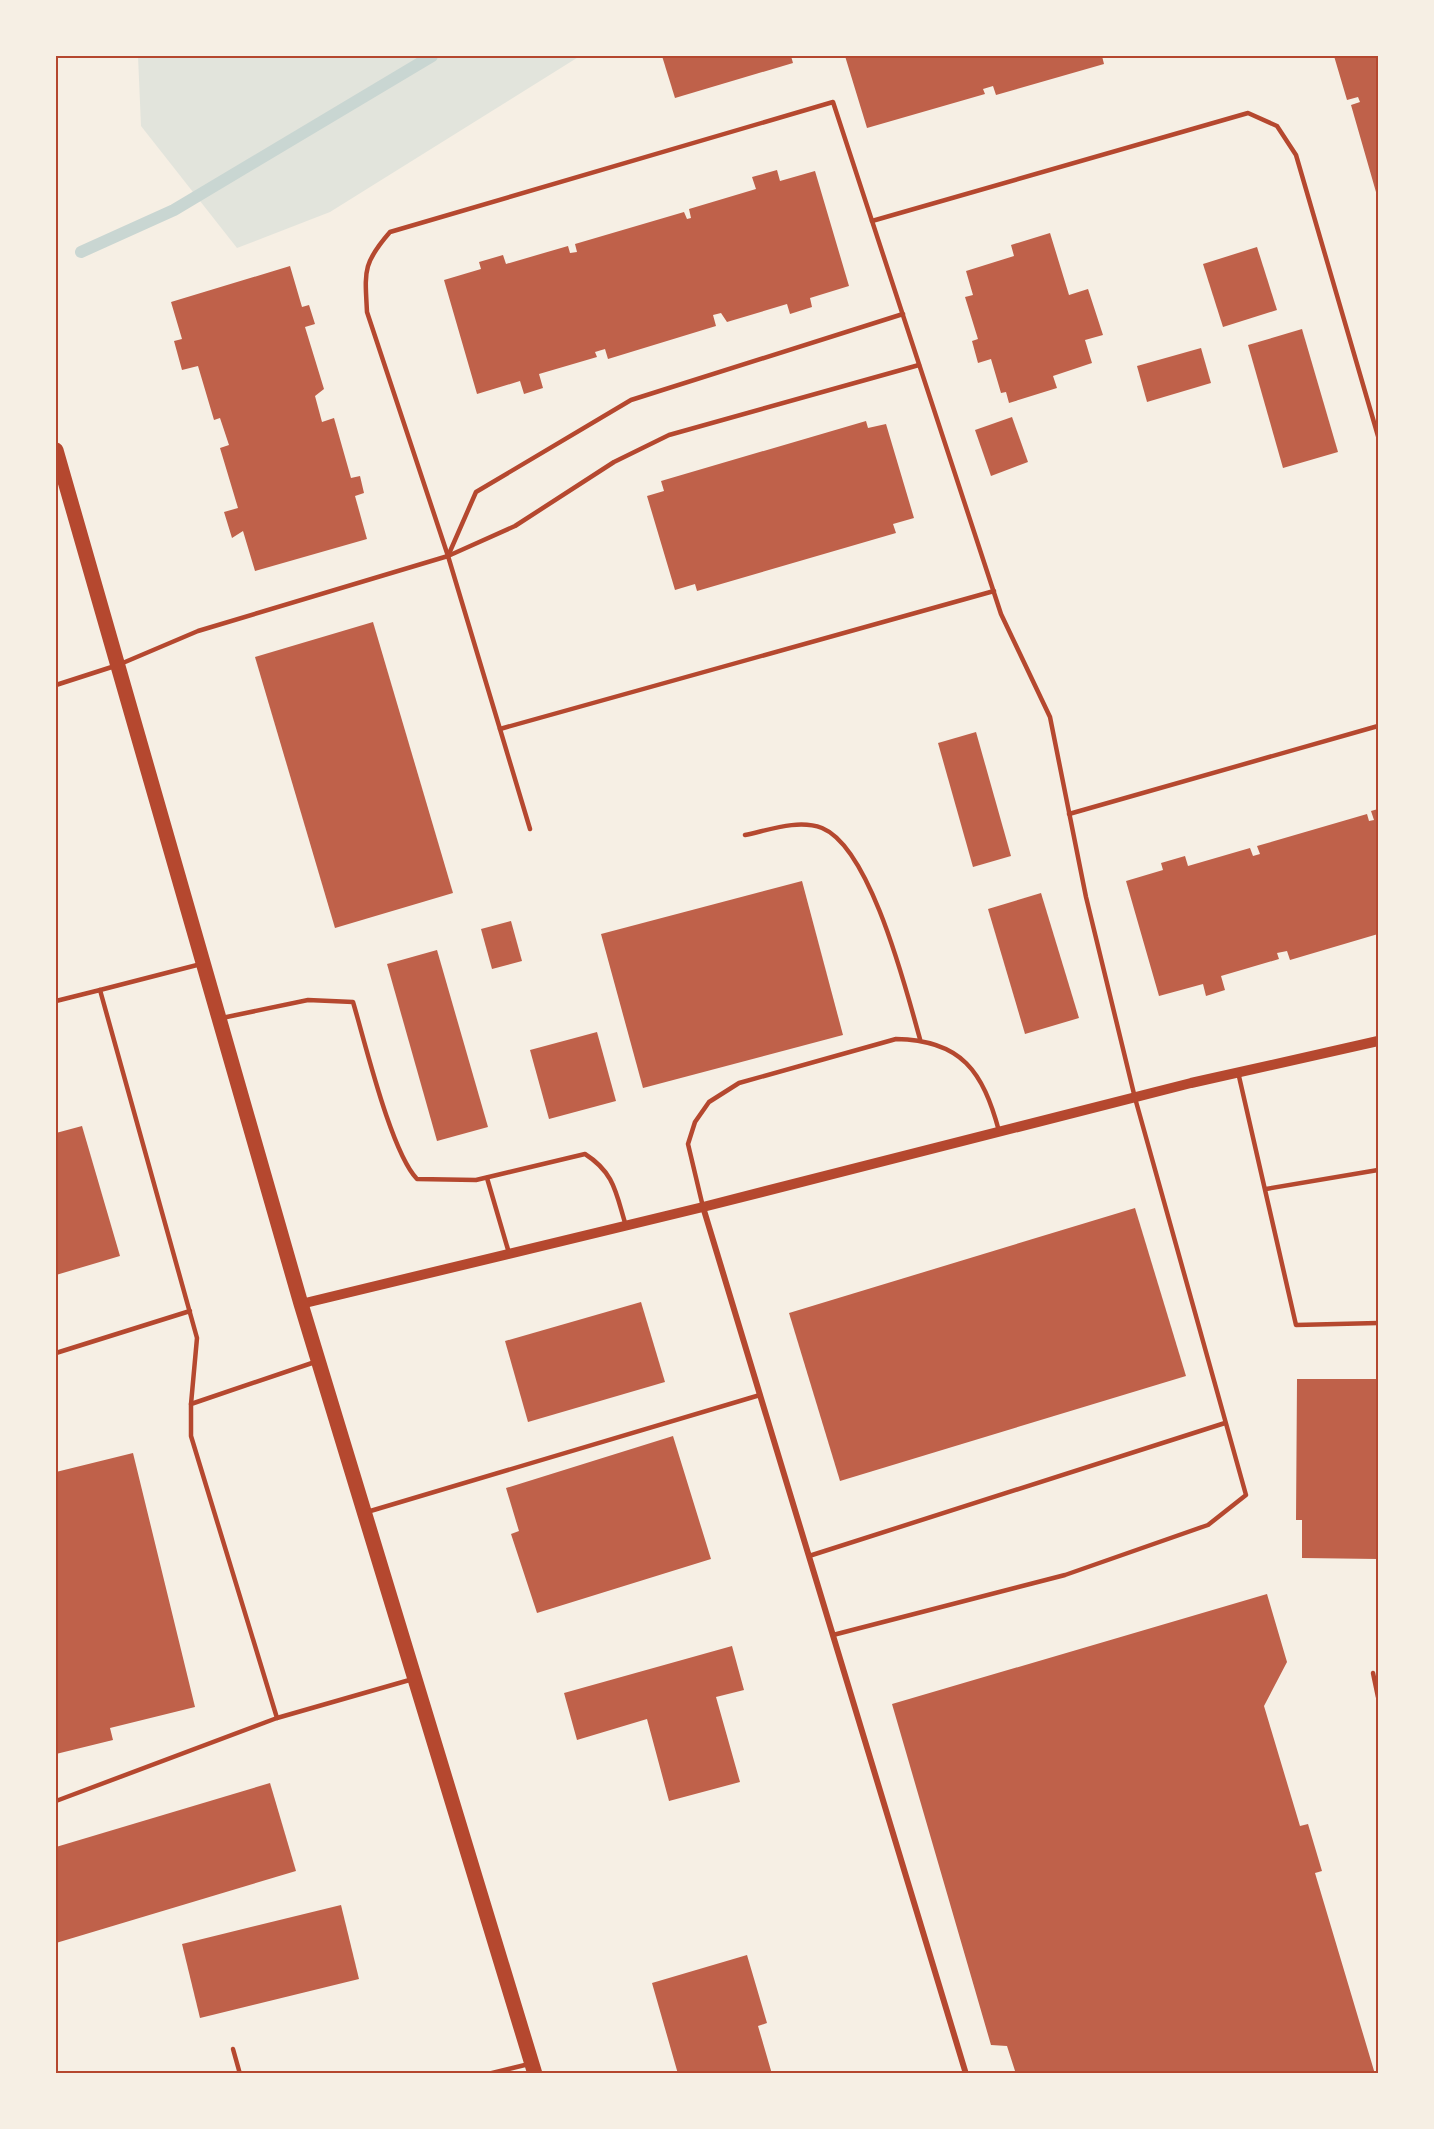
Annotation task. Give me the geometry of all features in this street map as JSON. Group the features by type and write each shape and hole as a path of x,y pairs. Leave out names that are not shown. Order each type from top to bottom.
{"main road":[{"path":"56,450 301,1304 533,2068"}],"street":[{"path":"301,1304 703,1207 1238,1072 1378,1041"},
{"path":"703,1207 966,2073"}],"lane":[{"path":"530,829 448,556 367,312 364,270 376,248 390,232 833,102 1002,614 1050,717 1086,897 1135,1098 1246,1495 1208,1525 1065,1575 833,1635"},
{"path":"872,221 1248,114 1276,126 1296,155 1378,429 1378,436"},
{"path":"448,556 476,492 631,400 903,314"},
{"path":"56,685 118,665 198,631 448,556 515,526 614,462 669,435 920,365"},
{"path":"500,729 994,591"},
{"path":"1070,814 1378,726"},
{"path":"746,835 782,826 811,825 824,829 843,845 863,874 892,944 920,1039"},
{"path":"56,1001 203,963"},
{"path":"100,990 197,1338 191,1404 191,1436 277,1718"},
{"path":"219,1019 308,1000 353,1002 407,1168 417,1179 476,1180 585,1154 601,1164 612,1182 626,1226"},
{"path":"703,1207 688,1144 695,1122 709,1102 740,1083 896,1039 920,1039 959,1054 974,1069 991,1101 999,1132"},
{"path":"1238,1072 1296,1324 1378,1323"},
{"path":"1266,1190 1378,1171 1378,1179"},
{"path":"487,1178 509,1254"},
{"path":"56,1353 190,1311"},
{"path":"191,1404 318,1361"},
{"path":"364,1512 760,1395"},
{"path":"809,1556 1226,1423"},
{"path":"1373,1673 1378,1697"},
{"path":"56,1801 277,1718 415,1679"},
{"path":"233,2049 240,2073"},
{"path":"488,2073 533,2068"}],"shaded area":[{"path":"138,56 580,56 330,212 237,248 141,126"}],"building":[{"path":"662,56 791,56 793,63 675,98"},
{"path":"845,56 1102,56 1104,64 996,95 993,86 983,89 985,94 867,128"},
{"path":"1334,56 1378,56 1378,199 1351,105 1360,102 1358,97 1347,100"},
{"path":"777,170 780,181 815,171 849,286 810,298 812,307 790,314 787,304 727,322 721,313 713,315 716,326 608,359 605,349 595,352 597,357 539,374 543,388 524,394 520,381 477,394 444,280 481,269 479,262 503,255 506,264 568,246 570,253 577,252 575,244 684,212 687,219 691,218 689,209 756,189 752,177"},
{"path":"1050,233 1069,295 1088,289 1103,335 1085,340 1092,363 1053,376 1057,388 1009,403 1006,392 1001,393 991,359 978,363 972,341 978,339 965,297 973,295 966,271 1014,256 1011,245"},
{"path":"1257,247 1277,310 1223,327 1203,264"},
{"path":"290,266 302,307 309,305 315,324 305,327 324,389 315,396 322,422 334,418 351,478 360,476 364,493 355,496 367,539 255,571 243,531 232,538 224,512 238,508 220,448 229,445 220,418 214,420 198,366 182,370 174,341 182,339 171,302"},
{"path":"1302,329 1338,452 1283,468 1248,345"},
{"path":"1201,348 1211,383 1147,402 1137,366"},
{"path":"1012,417 1028,462 991,476 975,430"},
{"path":"866,421 868,428 886,424 914,518 893,524 896,533 697,591 695,584 675,590 647,496 664,491 661,481"},
{"path":"373,622 453,893 335,928 255,657"},
{"path":"976,732 1011,856 973,867 938,743"},
{"path":"1378,809 1378,934 1290,960 1287,951 1277,953 1279,959 1221,976 1225,990 1206,996 1203,984 1159,996 1126,881 1163,870 1161,863 1185,856 1188,866 1250,848 1253,856 1260,854 1257,846 1367,814 1369,821 1374,820 1371,811"},
{"path":"802,881 843,1035 643,1088 601,934"},
{"path":"1041,893 1079,1018 1025,1034 988,909"},
{"path":"511,921 522,961 492,969 481,929"},
{"path":"437,950 488,1127 437,1141 387,964"},
{"path":"597,1032 616,1101 549,1119 530,1050"},
{"path":"82,1126 120,1256 56,1275 56,1133"},
{"path":"1135,1208 1186,1376 840,1481 789,1313"},
{"path":"641,1302 665,1382 528,1422 505,1341"},
{"path":"1297,1379 1378,1379 1378,1559 1302,1558 1302,1520 1296,1520"},
{"path":"673,1436 711,1559 537,1613 511,1534 519,1531 506,1488"},
{"path":"133,1453 195,1707 110,1728 113,1740 56,1754 56,1472"},
{"path":"1267,1594 1287,1662 1264,1706 1300,1826 1308,1824 1322,1871 1315,1873 1375,2074 1016,2074 1007,2046 991,2045 892,1704"},
{"path":"732,1646 744,1690 716,1697 740,1782 669,1801 647,1719 577,1740 564,1693"},
{"path":"270,1783 296,1871 56,1943 56,1847"},
{"path":"341,1905 359,1979 200,2018 182,1944"},
{"path":"747,1955 767,2023 758,2026 772,2074 678,2074 652,1983"}],"waterway":[{"path":"81,252 174,210 432,56"}]}
